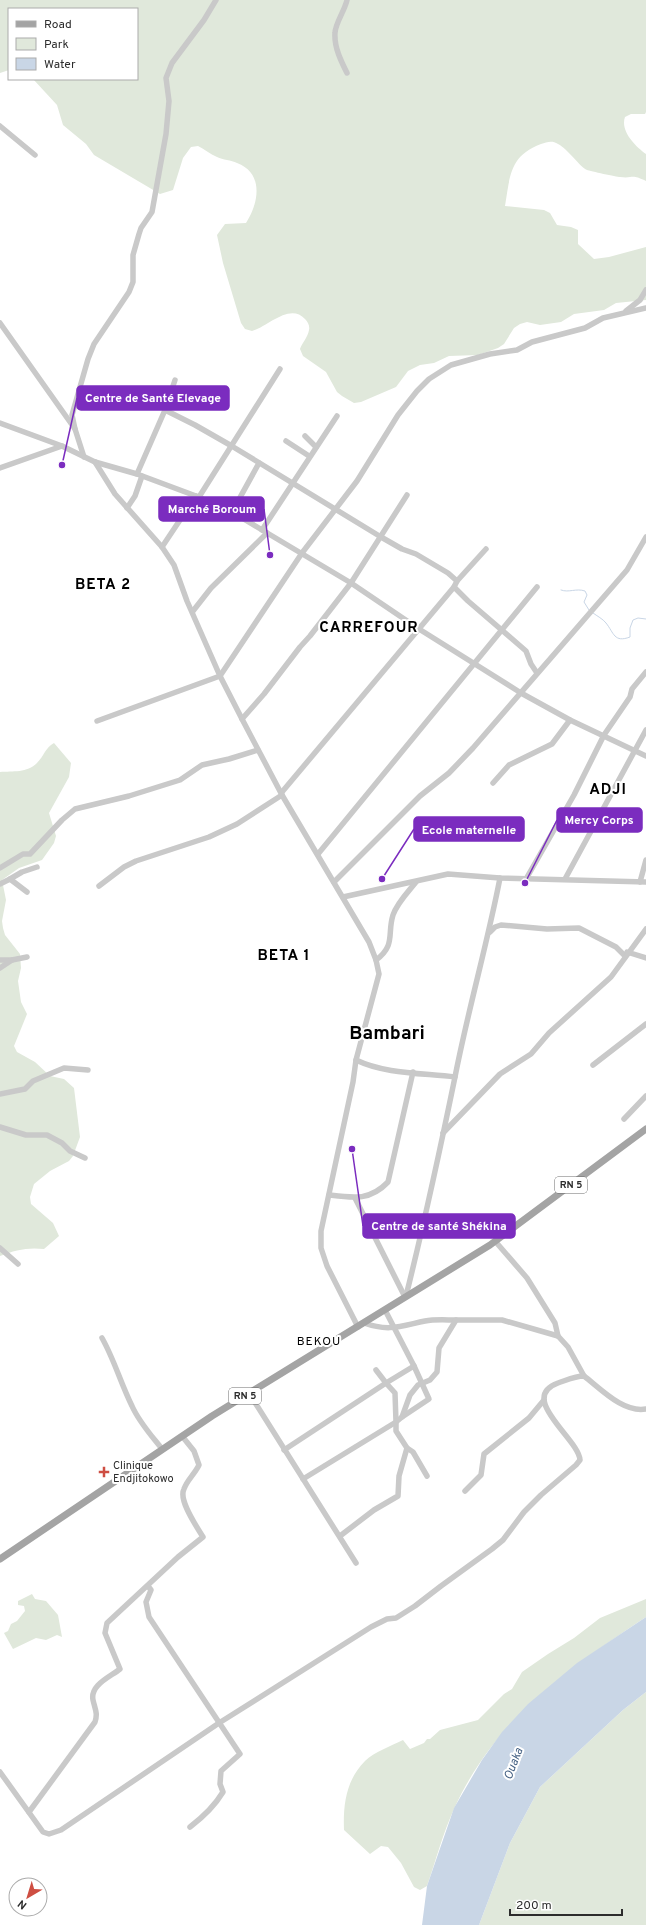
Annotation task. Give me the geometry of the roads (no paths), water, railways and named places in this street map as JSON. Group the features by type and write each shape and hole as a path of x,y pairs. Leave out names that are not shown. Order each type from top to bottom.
{"main road":[{"name":"RN 5","path":"0,1559 182,1436 495,1241 646,1129"}],"street":[{"path":"84,457 75,429 72,415 73,409 88,358 94,344 129,292 133,282 133,254 139,234 152,212 166,134 168,101 166,78 172,64 204,20 216,0"},
{"path":"347,0 345,11 334,32 337,50 348,73"},
{"path":"0,126 35,155"},
{"path":"624,313 640,300 646,290"},
{"path":"97,721 220,676 302,553 357,481 407,402 421,387 440,371 461,362 504,351 517,350 532,342 585,328 604,318 646,308"},
{"path":"0,323 75,429"},
{"path":"162,547 198,496 280,369"},
{"path":"127,508 135,496 139,475 165,410 175,380"},
{"path":"165,410 230,445 334,510 402,549 416,554 457,581"},
{"path":"193,611 211,588 264,531 291,483 337,416"},
{"path":"0,423 62,446 95,462 139,475 198,496 232,512 351,583 419,630 521,693 570,720 646,756"},
{"path":"305,436 316,446"},
{"path":"286,442 290,448 309,456"},
{"path":"0,468 62,446"},
{"path":"95,462 115,494 162,547 174,565 187,601 193,611 220,676 282,793 369,942 376,960 379,974 356,1060 321,1231 321,1248 327,1266 361,1325 377,1328 394,1328 426,1321 502,1320 558,1336"},
{"path":"232,512 258,463"},
{"path":"242,719 264,694 351,583 407,495"},
{"path":"334,882 420,796 449,773 521,693 627,570 646,536"},
{"path":"99,886 124,867 209,837 237,824 282,793 419,630 454,587 457,581 486,549"},
{"path":"454,587 488,619 502,629 526,651 531,664 537,673"},
{"path":"318,854 537,587"},
{"path":"526,879 574,795 604,736 630,697 632,689 646,672"},
{"path":"493,783 509,765 552,744 570,720"},
{"path":"565,879 646,730"},
{"path":"0,868 23,854 30,854 62,820 75,810 129,796 180,780 202,765 258,750"},
{"path":"342,897 448,874 500,878 643,882 646,860"},
{"path":"0,884 22,872 37,867"},
{"path":"405,1297 453,1091 473,995 490,932 500,878"},
{"path":"10,879 27,892"},
{"path":"376,960 389,945 393,915 399,904 416,882"},
{"path":"490,932 495,927 501,925 547,929 579,928 616,947 626,954 646,958"},
{"path":"442,1135 500,1074 531,1054 549,1033 611,977 626,954 646,929"},
{"path":"0,960 12,960 27,957"},
{"path":"0,968 12,960"},
{"path":"593,1065 646,1024"},
{"path":"356,1060 370,1067 455,1077"},
{"path":"0,1094 25,1090 33,1081 64,1068 88,1070"},
{"path":"329,1195 356,1198 373,1194 380,1190 388,1182 413,1072"},
{"path":"624,1119 646,1096"},
{"path":"0,1127 26,1135 47,1135 62,1143 70,1151 85,1158"},
{"path":"356,1198 405,1297"},
{"path":"495,1241 527,1278 555,1323 558,1336 568,1348 584,1376 623,1405 633,1410 646,1409"},
{"path":"0,1248 18,1264"},
{"path":"303,1479 429,1400 414,1366 385,1310"},
{"path":"402,1417 410,1395 418,1385 430,1380 436,1372 439,1348 456,1320"},
{"path":"102,1338 110,1351 132,1406 162,1449"},
{"path":"284,1450 414,1366"},
{"path":"376,1370 395,1393 396,1431 407,1448 413,1452 427,1476"},
{"path":"465,1491 481,1475 484,1454 529,1418 544,1400 551,1385 576,1376 584,1376"},
{"path":"249,1393 356,1563"},
{"path":"0,1772 43,1832 49,1834 61,1830 219,1723 371,1627 388,1619 396,1618 415,1606 503,1540 524,1512 580,1460 574,1445 549,1415 545,1408 544,1400"},
{"path":"30,1812 95,1722 97,1716 93,1699 96,1687 120,1669 105,1633 107,1623 178,1557 203,1537 187,1508 183,1496 182,1491 192,1479 198,1465 194,1451 182,1436"},
{"path":"340,1536 374,1510 398,1496 399,1476 407,1448"},
{"path":"148,1586 151,1590 146,1602 149,1617 207,1702 240,1754 220,1771 220,1784 223,1792 218,1800 203,1817 190,1827"}],"water":[{"name":"Ouaka","path":"646,1617 646,1692 623,1710 540,1787 510,1843 479,1925 422,1925 427,1886 454,1808 482,1760 502,1732 528,1704 577,1663"}],"waterway":[{"path":"561,590 585,591 587,595 584,602 589,610"},
{"path":"593,613 605,622 617,638 621,639 630,637 630,628 633,620 638,618 646,619"}],"place":[{"name":"Centre de Santé Elevage","path":"62,465"},
{"name":"Marché Boroum","path":"270,555"},
{"name":"Ecole maternelle","path":"382,879"},
{"name":"Mercy Corps","path":"525,883"},
{"name":"Centre de santé Shékina","path":"352,1149"},
{"name":"Clinique Endjitokowo","path":"104,1472"}],"district":[{"name":"BETA 2","path":"103,585"},
{"name":"CARREFOUR","path":"369,628"},
{"name":"ADJI","path":"608,790"},
{"name":"BETA 1","path":"284,956"},
{"name":"Bambari","path":"387,1034"},
{"name":"BEKOU","path":"319,1342"}]}
